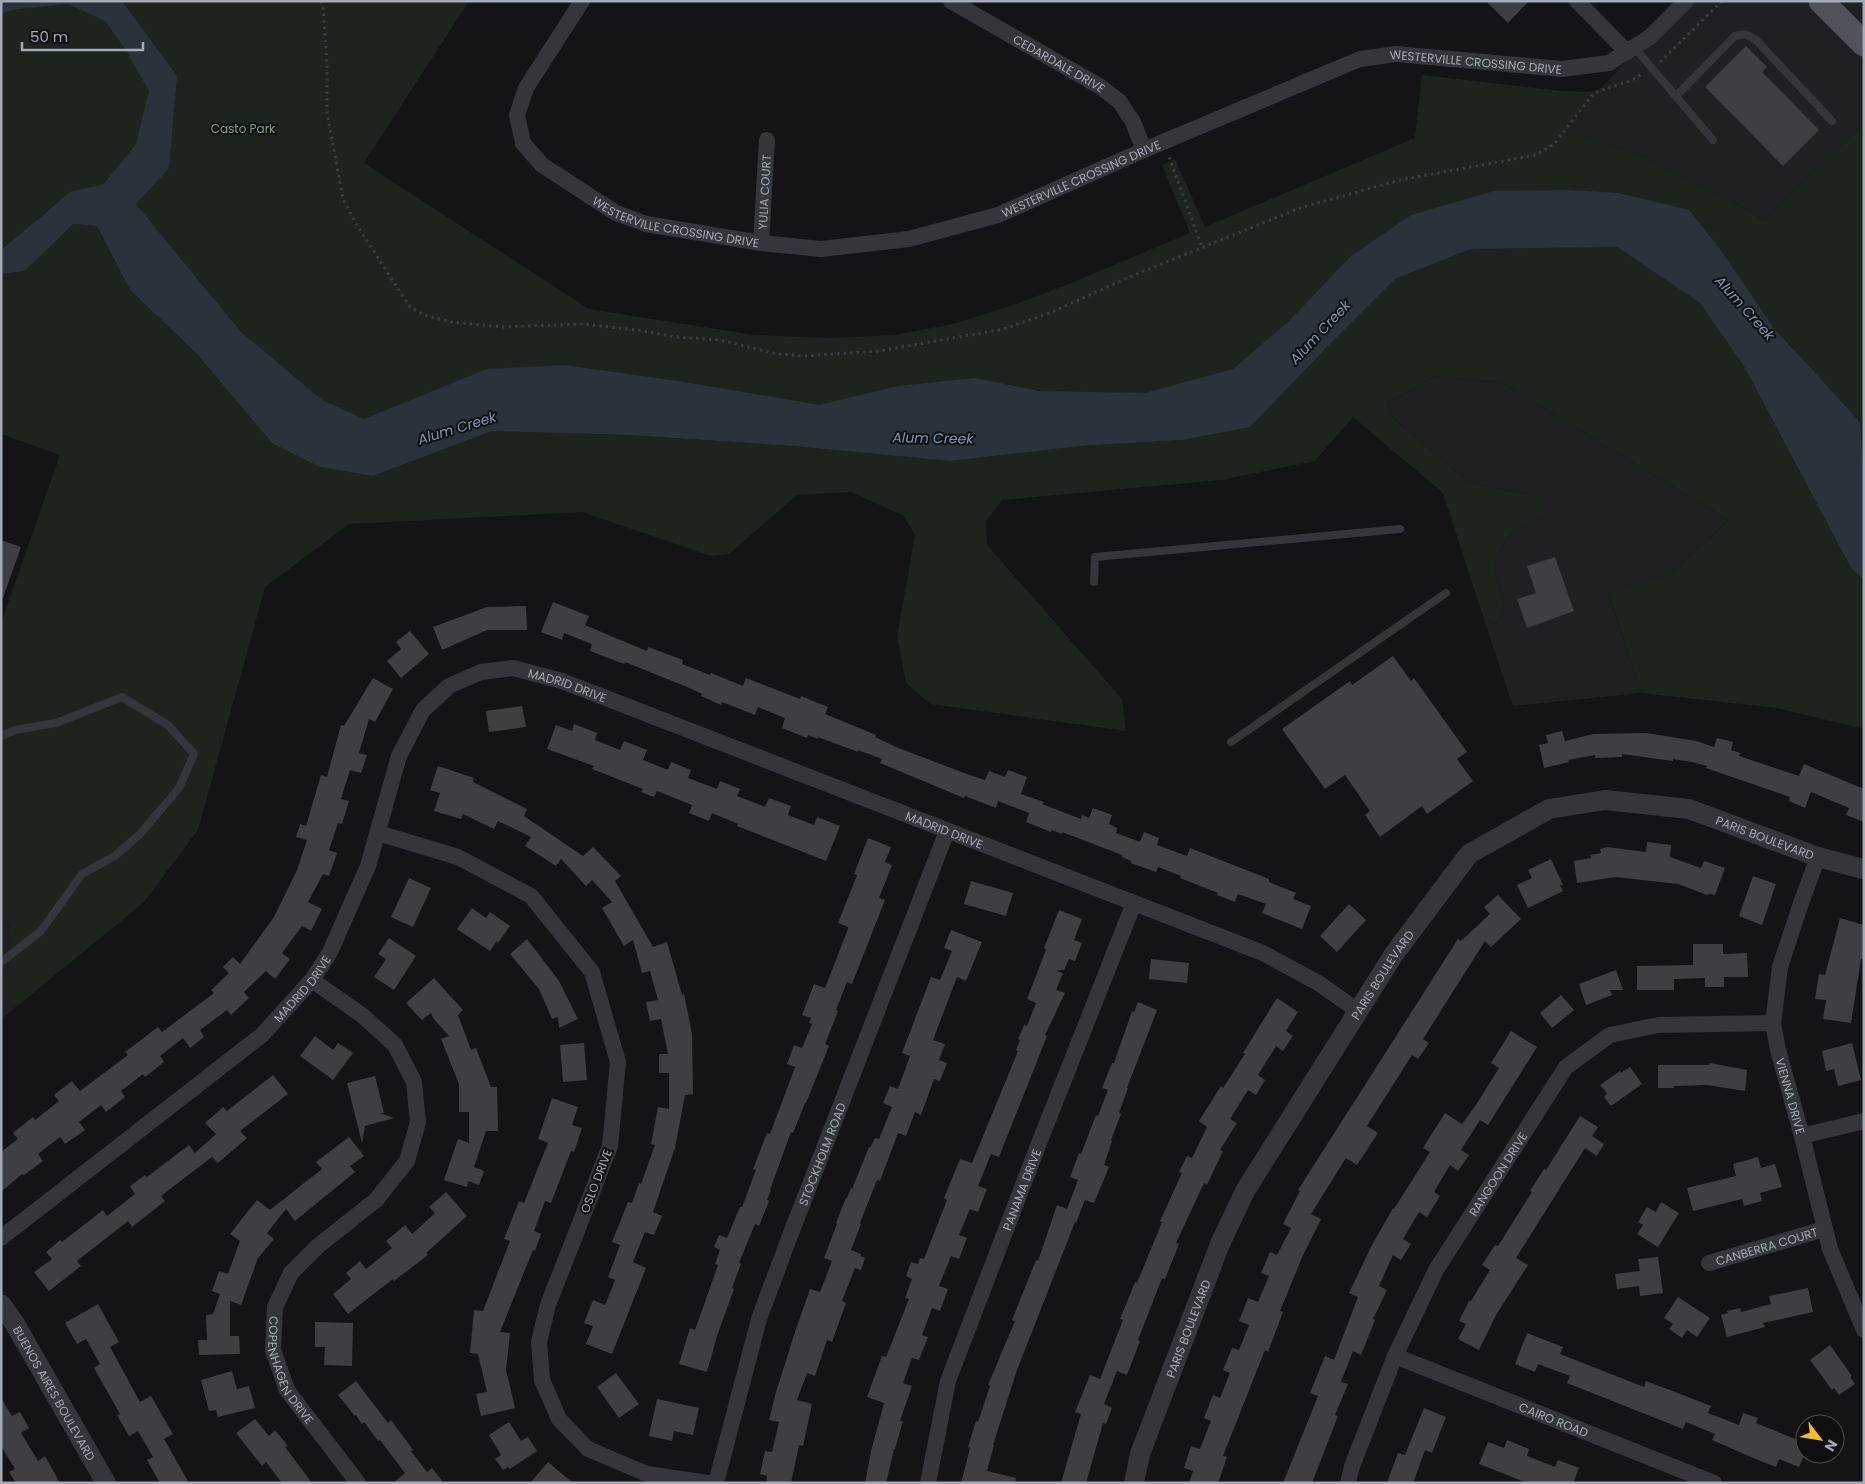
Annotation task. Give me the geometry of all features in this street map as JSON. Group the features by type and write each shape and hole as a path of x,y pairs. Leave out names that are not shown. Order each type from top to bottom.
{"main road":[{"path":"1821,1 1864,44"}],"street":[{"name":"WESTERVILLE CROSSING DRIVE","path":"582,1 526,88 517,115 523,143 542,165 616,213 646,224 761,243 821,249 909,239 998,215 1144,150 1360,59 1396,54 1562,69 1609,63 1650,37 1686,1"},
{"name":"CEDARDALE DRIVE","path":"951,1 1101,87 1120,102 1133,122 1144,150"},
{"path":"1577,1 1631,50"},
{"name":"YULIA COURT","path":"761,243 767,140"},
{"name":"MADRID DRIVE","path":"1,1238 262,1035 312,980 330,952 368,866 399,756 423,710 449,686 481,672 513,668 562,681 1263,953 1320,984 1358,1011"},
{"name":"PARIS BOULEVARD","path":"1134,1483 1140,1454 1220,1244 1245,1191 1394,954 1469,854 1549,809 1605,800 1689,810 1818,857 1864,869"},
{"name":"STOCKHOLM ROAD","path":"716,1483 759,1319 947,831"},
{"name":"OSLO DRIVE","path":"378,833 458,857 531,896 592,972 618,1062 610,1146 548,1304 539,1342 542,1380 559,1419 588,1449 647,1474 708,1483"},
{"name":"VIENNA DRIVE","path":"1818,857 1780,967 1773,1023 1778,1050 1802,1136 1824,1229 1830,1249 1864,1330"},
{"name":"PANAMA DRIVE","path":"928,1483 948,1381 1134,903"},
{"name":"COPENHAGEN DRIVE","path":"312,980 364,1016 395,1045 414,1082 418,1122 407,1161 376,1200 318,1246 291,1273 275,1307 273,1350 287,1390 358,1483"},
{"name":"RANGOON DRIVE","path":"1348,1483 1352,1466 1395,1356 1436,1270 1566,1067 1610,1034 1658,1025 1773,1023"},
{"path":"1802,1136 1864,1121"},
{"name":"CANBERRA COURT","path":"1709,1263 1824,1229"},
{"name":"BUENOS AIRES BOULEVARD","path":"1,1304 15,1324 106,1483"},
{"name":"CAIRO ROAD","path":"1395,1356 1714,1483"}],"lane":[{"path":"1676,96 1735,36 1745,34 1756,40 1832,121"},
{"path":"1631,50 1676,96 1713,140"},
{"path":"1094,582 1095,557 1400,529"},
{"path":"1231,742 1446,593"},
{"path":"1,736 15,730 56,723 122,697 168,725 194,754 179,788 141,833 115,856 82,874 40,931 1,962"}],"path":[{"path":"1163,142 1202,247"}],"shaded area":[{"path":"1685,1 1864,1 1864,123 1764,221 1730,200 1644,157 1560,130"},
{"path":"1435,376 1501,382 1729,520 1673,572 1609,595 1641,693 1513,706 1483,616 1496,624 1505,610 1494,571 1500,549 1512,532 1540,518 1532,495 1470,483 1395,420 1387,403"},
{"path":"1,908 6,915 11,937 4,990 15,1008 1,1019"}],"green space":[{"name":"Casto Park","path":"1,1 469,1 364,163 589,309 754,335 831,338 894,335 953,324 1064,286 1190,233 1162,165 1175,159 1205,227 1415,138 1422,75 1562,91 1587,92 1600,90 1561,130 1644,157 1730,200 1764,221 1864,123 1864,479 1861,443 1792,347 1773,327 1553,208 1369,283 1281,390 855,425 625,389 310,437 185,264 135,203 104,184 55,204 1,250"},
{"path":"73,224 97,226 130,290 199,356 373,476 492,431 629,435 792,446 950,461 1080,446 1182,440 1326,348 1395,279 1471,249 1617,247 1700,303 1745,368 1851,568 1864,580 1864,729 1777,708 1641,693 1609,594 1673,572 1729,520 1501,382 1435,376 1387,403 1395,420 1470,483 1532,495 1547,507 1540,518 1512,532 1500,549 1494,571 1505,610 1496,624 1483,616 1443,493 1353,417 1315,461 1221,480 1002,500 986,521 987,545 1122,699 1126,731 930,704 906,683 897,636 915,535 904,516 851,492 797,495 729,554 711,556 582,512 349,524 265,587 198,830 144,902 15,1008 3,990 9,959 10,938 6,918 1,908 1,623 60,455 1,434 1,274 25,271"}],"water":[{"name":"Alum Creek","path":"1,1 122,1 177,76 169,168 136,204 240,331 322,400 364,419 487,369 564,365 684,382 819,405 898,386 975,378 1038,391 1145,393 1233,369 1288,322 1351,256 1411,215 1494,191 1568,190 1618,193 1689,210 1720,249 1773,327 1860,422 1864,479 1864,580 1851,568 1745,368 1700,303 1617,247 1471,249 1395,279 1250,427 1182,440 1080,446 950,461 792,446 629,435 492,431 373,476 320,467 272,443 199,356 130,290 97,226 73,224 25,271 1,274 1,250 70,192 104,184 136,144 149,91 126,50 105,21 68,4 18,9 1,13"}],"building":[{"path":"1486,1 1529,1 1508,23"},
{"path":"1746,46 1767,67 1762,72 1819,130 1783,166 1705,87"},
{"path":"1,540 21,547 3,598 1,597"},
{"path":"1555,557 1574,611 1527,628 1517,599 1536,593 1527,566"},
{"path":"553,602 589,616 585,625 606,634 647,651 648,647 683,660 682,664 743,686 746,678 800,699 801,696 828,707 825,714 876,735 875,737 896,747 964,773 985,780 989,771 1005,777 1008,770 1027,777 1021,794 1081,819 1082,815 1089,818 1093,808 1112,815 1109,824 1117,828 1116,833 1140,842 1144,832 1159,838 1157,845 1187,856 1190,848 1269,879 1269,882 1296,893 1293,899 1311,906 1302,929 1262,913 1266,904 1238,894 1235,902 1158,867 1156,872 1131,863 1122,855 1062,832 1062,834 1052,830 1051,832 1026,822 1029,813 998,801 996,808 965,796 964,798 880,763 882,759 818,737 818,739 808,735 807,738 782,728 785,718 758,707 755,715 722,702 721,705 687,687 625,662 624,664 590,651 592,644 564,633 562,640 541,632"},
{"path":"526,606 527,630 487,630 442,650 433,627 487,607"},
{"path":"410,631 429,654 401,678 387,661 401,649 396,642"},
{"path":"1393,656 1411,681 1414,678 1467,752 1457,759 1473,781 1427,814 1422,806 1380,837 1365,815 1370,811 1345,775 1325,789 1282,729 1350,681 1352,685"},
{"path":"373,678 393,689 375,722 369,719 359,753 367,755 361,773 350,770 341,799 349,801 342,824 338,823 329,850 337,853 329,876 323,874 308,902 322,909 311,931 302,926 282,953 290,959 275,979 266,971 244,992 249,998 231,1015 227,1010 200,1030 204,1037 190,1048 183,1038 160,1056 164,1062 145,1077 143,1074 121,1091 125,1097 106,1112 101,1105 79,1122 85,1130 65,1144 60,1137 38,1154 43,1161 24,1175 22,1174 1,1192 1,1152 18,1139 13,1133 33,1117 35,1120 59,1101 54,1095 72,1081 80,1091 128,1055 125,1052 158,1027 162,1032 214,993 211,990 229,973 223,967 233,957 240,964 274,917 297,870 307,840 296,837 300,824 306,826 321,775 327,777 341,725 344,726"},
{"path":"522,706 526,727 489,732 486,711"},
{"path":"574,724 597,733 595,740 620,750 624,741 647,750 643,760 668,770 671,762 691,770 688,778 717,789 720,781 740,789 737,796 765,807 769,798 791,806 788,815 814,825 817,817 840,826 826,861 737,826 738,824 712,813 709,821 689,813 692,805 657,791 654,797 641,792 643,789 592,769 594,766 547,749 556,725 572,731"},
{"path":"1562,731 1565,741 1593,734 1647,733 1696,741 1714,747 1717,738 1733,742 1731,750 1740,753 1739,756 1799,776 1804,764 1864,789 1864,822 1846,815 1849,808 1811,792 1805,808 1789,801 1790,797 1692,762 1622,754 1622,757 1595,758 1595,755 1568,760 1569,762 1544,768 1539,745 1548,743 1546,735"},
{"path":"438,766 474,778 473,782 527,809 524,816 583,856 593,847 621,876 615,881 653,947 667,942 682,995 684,994 692,1034 693,1094 685,1095 675,1148 653,1212 662,1216 654,1235 645,1232 633,1262 646,1268 612,1354 586,1344 593,1326 584,1323 593,1300 605,1305 615,1280 608,1277 620,1245 612,1242 628,1202 632,1203 639,1183 641,1184 655,1145 651,1144 658,1107 669,1109 669,1073 659,1073 659,1054 668,1054 661,1019 650,1021 646,1002 658,1000 650,971 642,973 633,940 624,946 602,908 612,902 592,880 586,886 561,859 556,866 525,846 531,837 498,821 494,829 463,814 461,819 434,811 440,793 430,790"},
{"path":"868,838 891,847 885,862 892,865 879,898 885,900 852,984 847,982 836,1010 838,1011 825,1044 829,1046 793,1133 791,1132 759,1226 755,1224 739,1263 741,1264 732,1288 734,1289 717,1336 707,1372 679,1364 690,1328 695,1330 718,1265 715,1264 720,1250 714,1247 719,1235 727,1238 740,1207 742,1207 756,1170 753,1169 767,1133 770,1134 795,1067 787,1064 794,1045 802,1048 812,1024 809,1023 811,1018 802,1015 814,984 825,988 848,929 848,927 838,923 857,875 854,874"},
{"path":"1647,842 1671,845 1670,857 1701,868 1704,861 1725,868 1715,895 1707,895 1678,884 1615,877 1577,883 1574,861 1591,858 1590,855 1601,853 1600,849 1607,847 1646,852"},
{"path":"1551,859 1563,885 1560,885 1563,891 1528,908 1517,885 1532,878 1528,870"},
{"path":"1753,876 1776,884 1762,925 1739,916"},
{"path":"409,878 431,888 413,927 391,917"},
{"path":"971,881 1013,893 1006,916 964,904"},
{"path":"1498,895 1521,919 1491,947 1485,941 1423,1039 1429,1043 1418,1059 1412,1055 1367,1126 1378,1133 1357,1165 1346,1158 1311,1214 1321,1219 1303,1255 1280,1311 1283,1312 1268,1352 1265,1350 1223,1456 1227,1457 1218,1483 1189,1483 1193,1471 1184,1468 1191,1446 1200,1449 1211,1421 1204,1418 1213,1395 1220,1398 1230,1373 1223,1370 1232,1348 1239,1350 1249,1325 1239,1321 1248,1298 1258,1302 1269,1276 1261,1273 1270,1252 1277,1255 1291,1228 1283,1224 1300,1191 1298,1190 1458,939 1461,941 1490,914 1484,907"},
{"path":"1349,904 1366,920 1337,952 1320,936"},
{"path":"472,908 486,918 490,912 510,926 490,951 457,929"},
{"path":"1059,910 1082,919 1074,940 1082,943 1075,961 1069,959 1064,970 1057,971 1063,973 1056,990 1065,993 1045,1035 1047,1036 999,1157 991,1154 978,1186 987,1189 978,1212 970,1209 959,1235 967,1238 959,1259 951,1256 939,1286 948,1289 940,1311 932,1308 922,1335 928,1337 919,1360 912,1358 903,1383 912,1386 900,1421 903,1421 886,1483 865,1483 871,1451 884,1403 867,1397 882,1356 886,1357 909,1299 905,1298 912,1279 906,1276 911,1262 918,1264 920,1258 924,1259 947,1200 944,1198 960,1159 972,1163 1018,1051 1016,1050 1020,1040 1018,1039 1024,1025 1027,1026 1036,1003 1027,999"},
{"path":"1840,918 1864,925 1864,960 1861,959 1851,1023 1823,1019 1826,1000 1815,999 1819,974 1825,975"},
{"path":"951,930 982,942 966,981 957,977 933,1040 945,1044 939,1060 947,1063 940,1081 934,1079 921,1115 915,1112 906,1136 898,1133 880,1181 877,1180 860,1223 851,1250 865,1258 861,1270 855,1268 842,1301 846,1303 832,1342 827,1340 815,1376 807,1373 797,1400 812,1404 803,1446 799,1445 791,1483 766,1483 767,1476 760,1474 765,1451 772,1452 779,1422 769,1420 796,1329 810,1289 820,1292 832,1261 824,1258 836,1223 869,1147 875,1138 879,1139 892,1107 883,1103 890,1086 898,1089 910,1056 902,1053 931,977 940,980 952,951 944,948"},
{"path":"389,938 416,956 394,990 374,977 386,959 378,954"},
{"path":"527,939 559,981 578,1019 559,1028 558,1017 552,1019 539,989 510,954"},
{"path":"1693,944 1723,944 1723,954 1747,953 1748,977 1724,977 1724,987 1705,987 1705,978 1674,979 1674,990 1637,990 1637,966 1693,965"},
{"path":"1151,959 1189,963 1187,983 1149,979"},
{"path":"1616,970 1623,990 1610,990 1612,995 1586,1005 1579,984"},
{"path":"434,978 463,1010 458,1015 471,1050 476,1048 491,1087 497,1087 498,1131 486,1131 474,1167 484,1171 479,1185 468,1181 467,1187 444,1180 458,1139 469,1143 469,1112 459,1112 459,1084 441,1039 449,1036 433,1018 431,1013 422,1020 406,1003"},
{"path":"1561,995 1574,1010 1552,1028 1540,1013"},
{"path":"1277,998 1298,1012 1286,1031 1293,1036 1283,1051 1276,1046 1258,1075 1265,1080 1256,1095 1248,1090 1230,1119 1237,1123 1220,1150 1223,1151 1207,1185 1204,1183 1176,1243 1179,1244 1165,1279 1162,1278 1138,1340 1140,1341 1127,1375 1117,1371 1104,1404 1112,1408 1106,1424 1103,1423 1086,1483 1061,1483 1081,1414 1075,1412 1090,1375 1100,1379 1123,1320 1120,1319 1135,1282 1137,1283 1162,1222 1160,1221 1182,1173 1179,1172 1187,1156 1192,1158 1207,1127 1199,1121 1221,1086 1223,1088 1245,1054 1243,1053"},
{"path":"1138,1002 1157,1010 1119,1113 1121,1114 1104,1165 1109,1167 1094,1203 1085,1200 1075,1222 1017,1370 993,1445 987,1471 1016,1478 1015,1483 961,1483 970,1448 968,1447 990,1386 988,1385 1015,1321 1012,1320 1036,1260 1038,1261 1057,1205 1067,1209 1078,1180 1070,1177 1096,1115 1098,1116 1108,1090 1102,1088 1112,1063 1114,1063 1132,1011 1134,1012"},
{"path":"1511,1031 1537,1047 1488,1125 1480,1120 1461,1150 1469,1155 1458,1171 1450,1165 1434,1192 1440,1196 1427,1217 1419,1212 1403,1239 1411,1244 1401,1260 1393,1255 1379,1286 1387,1290 1373,1319 1375,1320 1361,1355 1353,1351 1341,1382 1348,1384 1335,1415 1338,1416 1312,1483 1283,1483 1318,1396 1310,1393 1325,1356 1334,1360 1358,1297 1349,1293 1371,1247 1393,1208 1430,1152 1423,1148 1445,1113 1462,1124 1476,1105 1499,1068 1491,1063"},
{"path":"315,1036 333,1050 338,1043 353,1053 333,1080 300,1056"},
{"path":"584,1043 587,1080 563,1082 560,1045"},
{"path":"1852,1043 1861,1080 1838,1086 1834,1069 1826,1071 1822,1051"},
{"path":"1710,1063 1747,1070 1745,1091 1707,1085 1658,1088 1658,1065 1709,1065"},
{"path":"1630,1067 1642,1084 1611,1106 1604,1097 1607,1093 1600,1085 1620,1071 1621,1073"},
{"path":"273,1075 288,1094 240,1131 247,1138 218,1163 212,1157 161,1196 165,1201 132,1227 128,1221 77,1261 81,1266 49,1291 34,1272 52,1259 46,1252 103,1210 107,1216 135,1194 130,1186 145,1175 147,1177 189,1145 195,1153 216,1134 205,1123 223,1107 227,1111"},
{"path":"375,1076 384,1113 380,1113 394,1118 365,1126 362,1143 347,1083"},
{"path":"552,1098 578,1107 572,1125 582,1128 574,1152 571,1151 551,1203 545,1201 534,1231 541,1234 500,1332 510,1333 506,1370 515,1408 481,1416 476,1394 487,1392 478,1354 470,1353 474,1310 483,1311 510,1241 504,1239 519,1201 524,1203 548,1143 538,1139"},
{"path":"1580,1116 1598,1127 1592,1136 1604,1144 1597,1156 1585,1148 1516,1258 1528,1265 1496,1315 1479,1350 1458,1339 1466,1324 1459,1321 1469,1301 1471,1301 1490,1270 1482,1265 1495,1245 1498,1246 1532,1192 1530,1191 1544,1169 1546,1170"},
{"path":"349,1137 364,1156 350,1166 355,1172 295,1221 286,1209 267,1233 274,1239 258,1258 241,1305 230,1301 230,1336 239,1336 240,1354 199,1355 198,1340 207,1340 206,1315 213,1314 220,1294 212,1291 219,1271 228,1274 240,1241 230,1234 257,1200 270,1210 322,1169 316,1162"},
{"path":"1758,1157 1761,1168 1775,1164 1782,1187 1760,1193 1762,1201 1744,1206 1742,1199 1693,1211 1687,1188 1736,1176 1733,1164"},
{"path":"446,1192 467,1216 426,1253 428,1255 348,1314 333,1294 351,1279 346,1273 360,1261 366,1269 392,1248 386,1241 405,1225 412,1234 435,1213 429,1207"},
{"path":"1661,1202 1679,1213 1658,1247 1637,1234 1643,1225 1638,1222 1647,1207 1656,1212"},
{"path":"1658,1257 1663,1293 1640,1296 1639,1286 1617,1289 1615,1274 1640,1271 1638,1259"},
{"path":"1808,1288 1813,1312 1763,1323 1765,1327 1727,1337 1721,1315 1728,1313 1727,1311 1740,1308 1741,1312 1771,1304 1769,1296"},
{"path":"1678,1297 1710,1318 1697,1337 1687,1330 1682,1338 1669,1329 1673,1324 1664,1318"},
{"path":"98,1304 119,1342 110,1347 140,1402 151,1396 173,1434 164,1439 189,1483 160,1483 147,1460 153,1457 138,1431 129,1436 117,1415 120,1414 94,1368 100,1364 86,1339 77,1344 65,1323"},
{"path":"315,1322 353,1323 352,1366 324,1365 325,1347 315,1347"},
{"path":"1527,1333 1563,1347 1560,1354 1644,1387 1646,1381 1711,1406 1708,1413 1739,1425 1743,1413 1758,1418 1756,1423 1795,1439 1795,1464 1800,1464 1799,1467 1779,1459 1776,1467 1712,1440 1715,1434 1686,1422 1683,1429 1567,1383 1570,1376 1538,1364 1535,1372 1515,1364"},
{"path":"1830,1345 1852,1376 1850,1377 1855,1384 1839,1395 1834,1388 1832,1390 1810,1360"},
{"path":"232,1371 237,1389 249,1386 255,1408 218,1417 216,1410 209,1411 201,1380"},
{"path":"616,1373 639,1404 619,1418 597,1387"},
{"path":"356,1381 388,1423 391,1420 427,1472 432,1468 444,1483 393,1483 405,1473 380,1440 378,1441 364,1422 362,1424 338,1395"},
{"path":"1,1398 12,1416 20,1412 29,1428 21,1433 38,1461 45,1456 60,1483 16,1483 9,1472 15,1469 1,1446"},
{"path":"657,1399 699,1408 693,1435 674,1431 672,1441 649,1436"},
{"path":"1424,1408 1446,1417 1432,1453 1425,1450 1413,1483 1387,1483 1398,1453 1405,1455"},
{"path":"255,1419 269,1436 275,1430 288,1446 285,1447 312,1483 282,1483 266,1462 262,1466 236,1433"},
{"path":"509,1422 521,1441 528,1437 537,1451 510,1469 508,1467 503,1470 495,1459 501,1455 489,1435"},
{"path":"1507,1440 1529,1449 1527,1456 1555,1467 1558,1460 1579,1468 1573,1483 1527,1483 1479,1464 1488,1442 1504,1448"},
{"path":"548,1462 573,1483 530,1483"}]}
